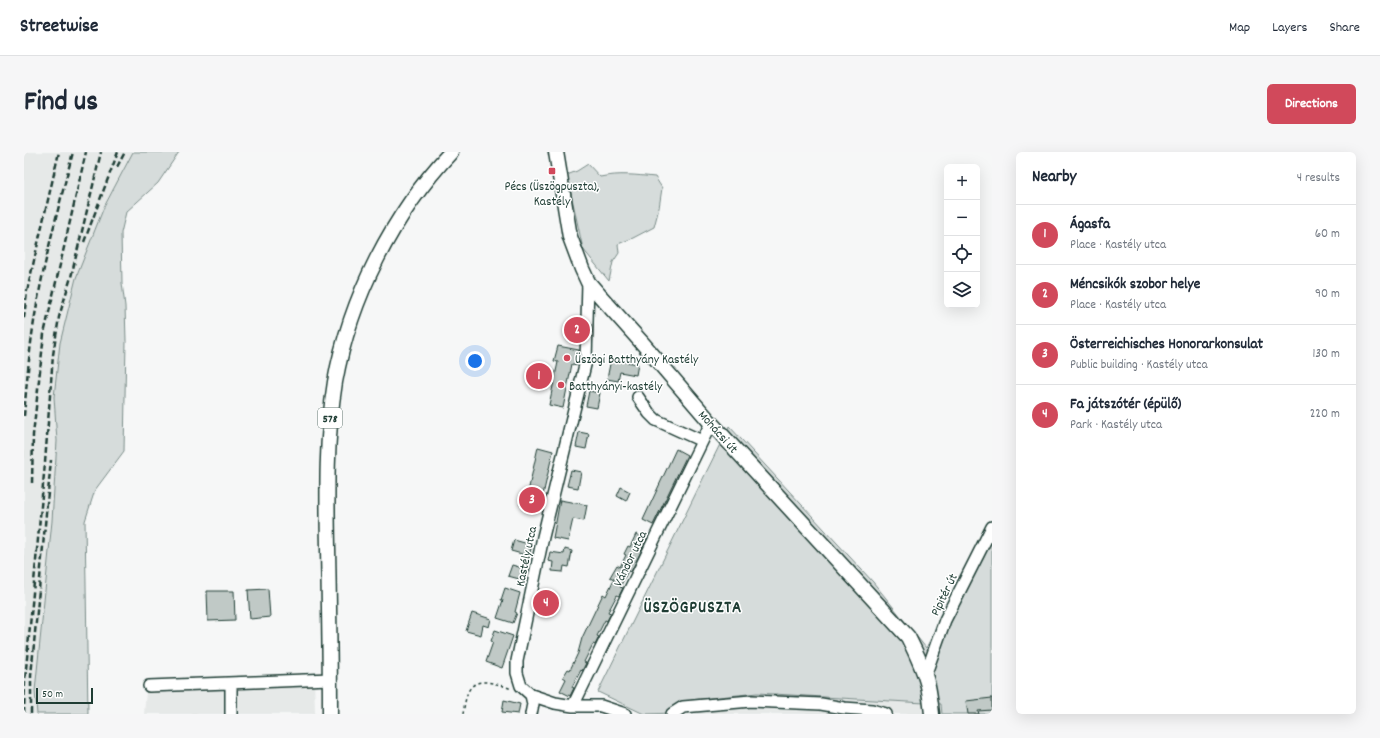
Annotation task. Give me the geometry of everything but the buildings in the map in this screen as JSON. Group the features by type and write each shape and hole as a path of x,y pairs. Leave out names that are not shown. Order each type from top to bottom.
{"main road":[{"name":"578","path":"330,714 327,463 330,420 343,347 355,311 378,257 417,193 451,152"},
{"name":"Mohácsi út","path":"556,152 570,237 588,282 711,423 908,637 919,659 927,681 932,714"}],"street":[{"name":"Kastély utca","path":"531,695 521,686 517,673 517,661 543,537 586,361 588,282"},
{"path":"638,397 648,413 656,420 702,442"},
{"name":"Vándor utca","path":"573,706 711,423"},
{"name":"Pipitér út","path":"927,681 945,620 992,527"},
{"path":"149,686 231,684 330,678"},
{"path":"231,684 231,714"},
{"path":"531,695 555,703 573,706 601,706 625,714"},
{"path":"531,695 533,704 531,714"},
{"path":"672,714 683,707 751,701 821,704 844,708 872,710 886,714"}],"path":[{"path":"463,714 468,690 476,683 489,682 531,695"}],"shaded area":[{"path":"24,152 133,152 104,207 76,278 60,343 54,397 57,441 52,521 35,691 37,714 24,714"},
{"path":"133,152 179,152 158,183 126,212 121,233 122,283 125,306 126,341 124,451 95,490 85,521 88,714 37,714 35,691 52,521 57,441 54,397 60,343 76,278 104,207"},
{"path":"588,164 600,177 634,175 655,177 662,188 654,227 618,244 619,253 613,262 609,281 583,249 567,175"},
{"path":"729,426 873,582 926,648 989,527 992,529 992,714 942,714 941,704 757,693 691,700 676,713 644,714 598,692"},
{"path":"314,673 315,714 144,714 147,681"},
{"path":"757,693 925,703 925,714 676,714 691,700"}],"railway":[{"path":"24,318 27,291 59,152"},
{"path":"24,416 37,304 49,247 73,152"},
{"path":"32,483 33,435 44,334 86,152"},
{"path":"24,714 25,680 45,463 53,355 59,317 71,277 101,152"},
{"path":"84,242 118,152"},
{"path":"117,167 125,152"},
{"path":"31,714 31,676 51,460"}],"place":[{"name":"Pécs (Üszögpuszta), Kastély","path":"552,171"},
{"name":"Méncsikók szobor helye","path":"577,330"},
{"name":"Üszögi Batthyány Kastély","path":"567,358"},
{"name":"Ágasfa","path":"539,376"},
{"name":"Batthyányi-kastély","path":"561,385"},
{"name":"Österreichisches Honorarkonsulat","path":"532,500"},
{"name":"Fa játszótér (épülő)","path":"546,603"}],"district":[{"name":"ÜSZÖGPUSZTA","path":"693,606"}]}
